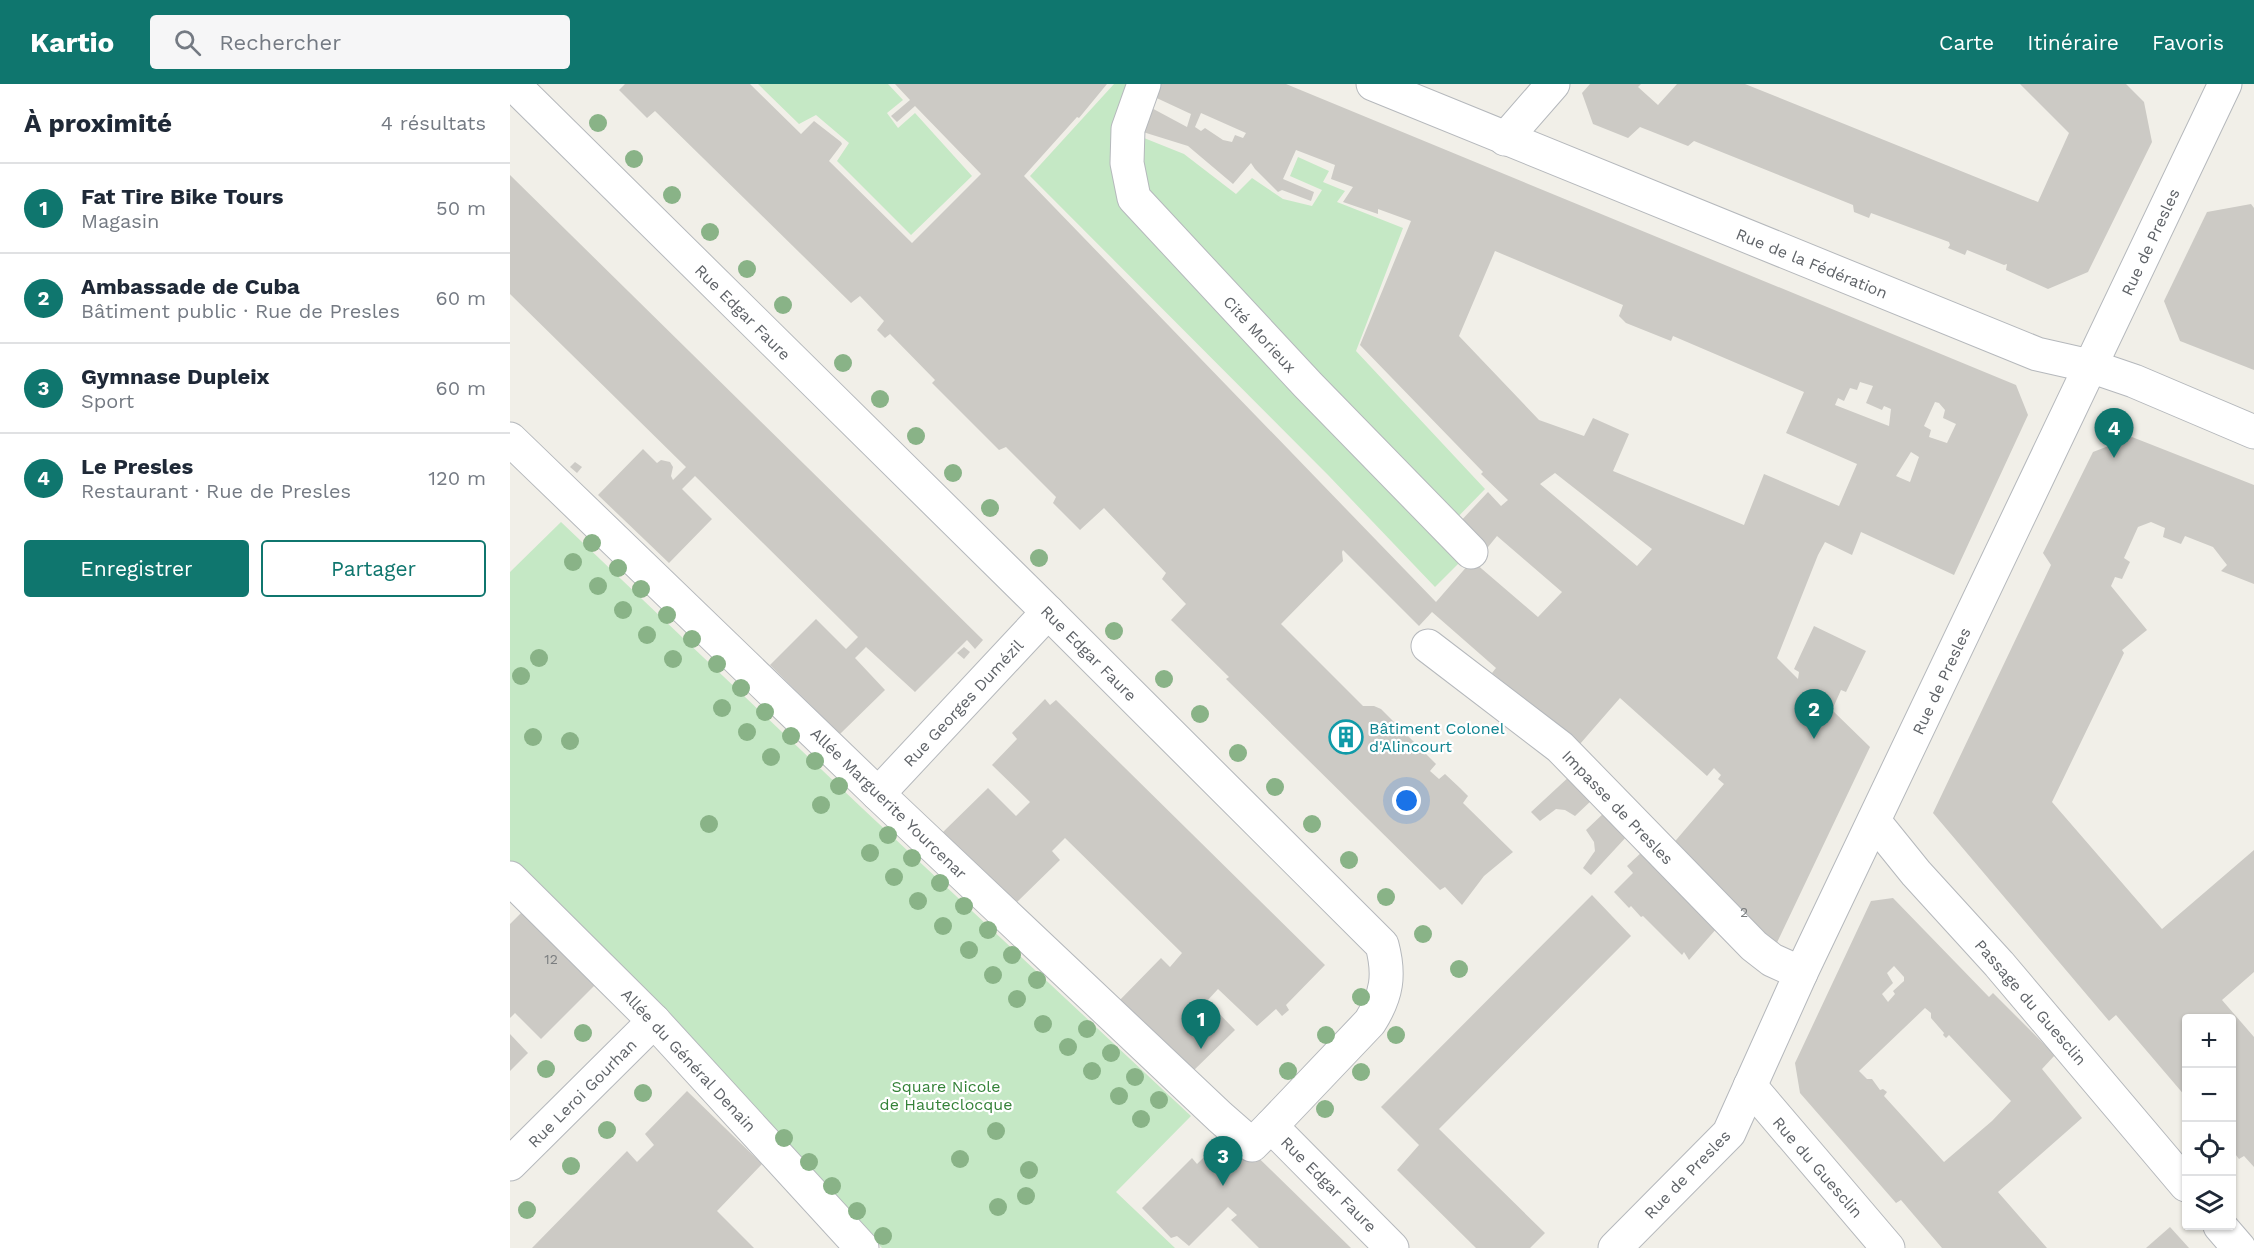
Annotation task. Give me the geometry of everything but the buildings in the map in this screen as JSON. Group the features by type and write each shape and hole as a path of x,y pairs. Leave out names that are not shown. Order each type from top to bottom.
{"street":[{"name":"Rue Edgar Faure","path":"513,84 1382,945 1388,965 1386,988 1380,1006 1370,1022 1271,1126 1392,1248"},
{"name":"Cité Morieux","path":"1144,84 1128,129 1127,163 1134,198 1308,385 1471,552"},
{"name":"Rue de la Fédération","path":"1373,84 2037,354 2090,366 2134,381 2254,432"},
{"path":"1505,139 1553,84"},
{"name":"Rue de Presles","path":"1615,1248 1729,1133 1802,973 2225,84"},
{"name":"Allée Marguerite Yourcenar","path":"510,439 878,794 1252,1145 1271,1126"},
{"name":"Rue Georges Dumézil","path":"878,794 1048,612"},
{"name":"Impasse de Presles","path":"1428,646 1560,747 1754,946 1772,960 1802,973"},
{"name":"Passage du Guesclin","path":"1875,821 1916,873 1999,964 2182,1179"},
{"name":"Allée du Général Denain","path":"510,878 654,1021 862,1248"},
{"name":"Rue Leroi Gourhan","path":"510,1164 654,1021"},
{"name":"Rue du Guesclin","path":"1750,1086 1888,1248"},
{"path":"2223,1230 2239,1248"}],"green space":[{"path":"758,84 888,84 903,100 887,113 898,128 915,113 972,176 911,235 837,161 849,143 816,115 799,124"},
{"path":"1114,84 1147,84 1139,136 1184,154 1236,194 1252,178 1283,199 1312,206 1322,190 1290,176 1298,157 1329,171 1323,182 1345,191 1337,202 1403,228 1356,351 1485,489 1451,524 1466,556 1435,587 1329,476 1030,176"},
{"name":"Square Nicole de Hauteclocque","path":"561,522 1191,1116 1116,1192 1175,1248 882,1248 683,1041 510,871 510,572"}],"place":[{"name":"Le Presles","path":"2114,458"},
{"name":"Bâtiment Colonel d'Alincourt","path":"1346,737"},
{"name":"Ambassade de Cuba","path":"1814,739"},
{"name":"Fat Tire Bike Tours","path":"1201,1049"},
{"name":"Gymnase Dupleix","path":"1223,1186"}]}
